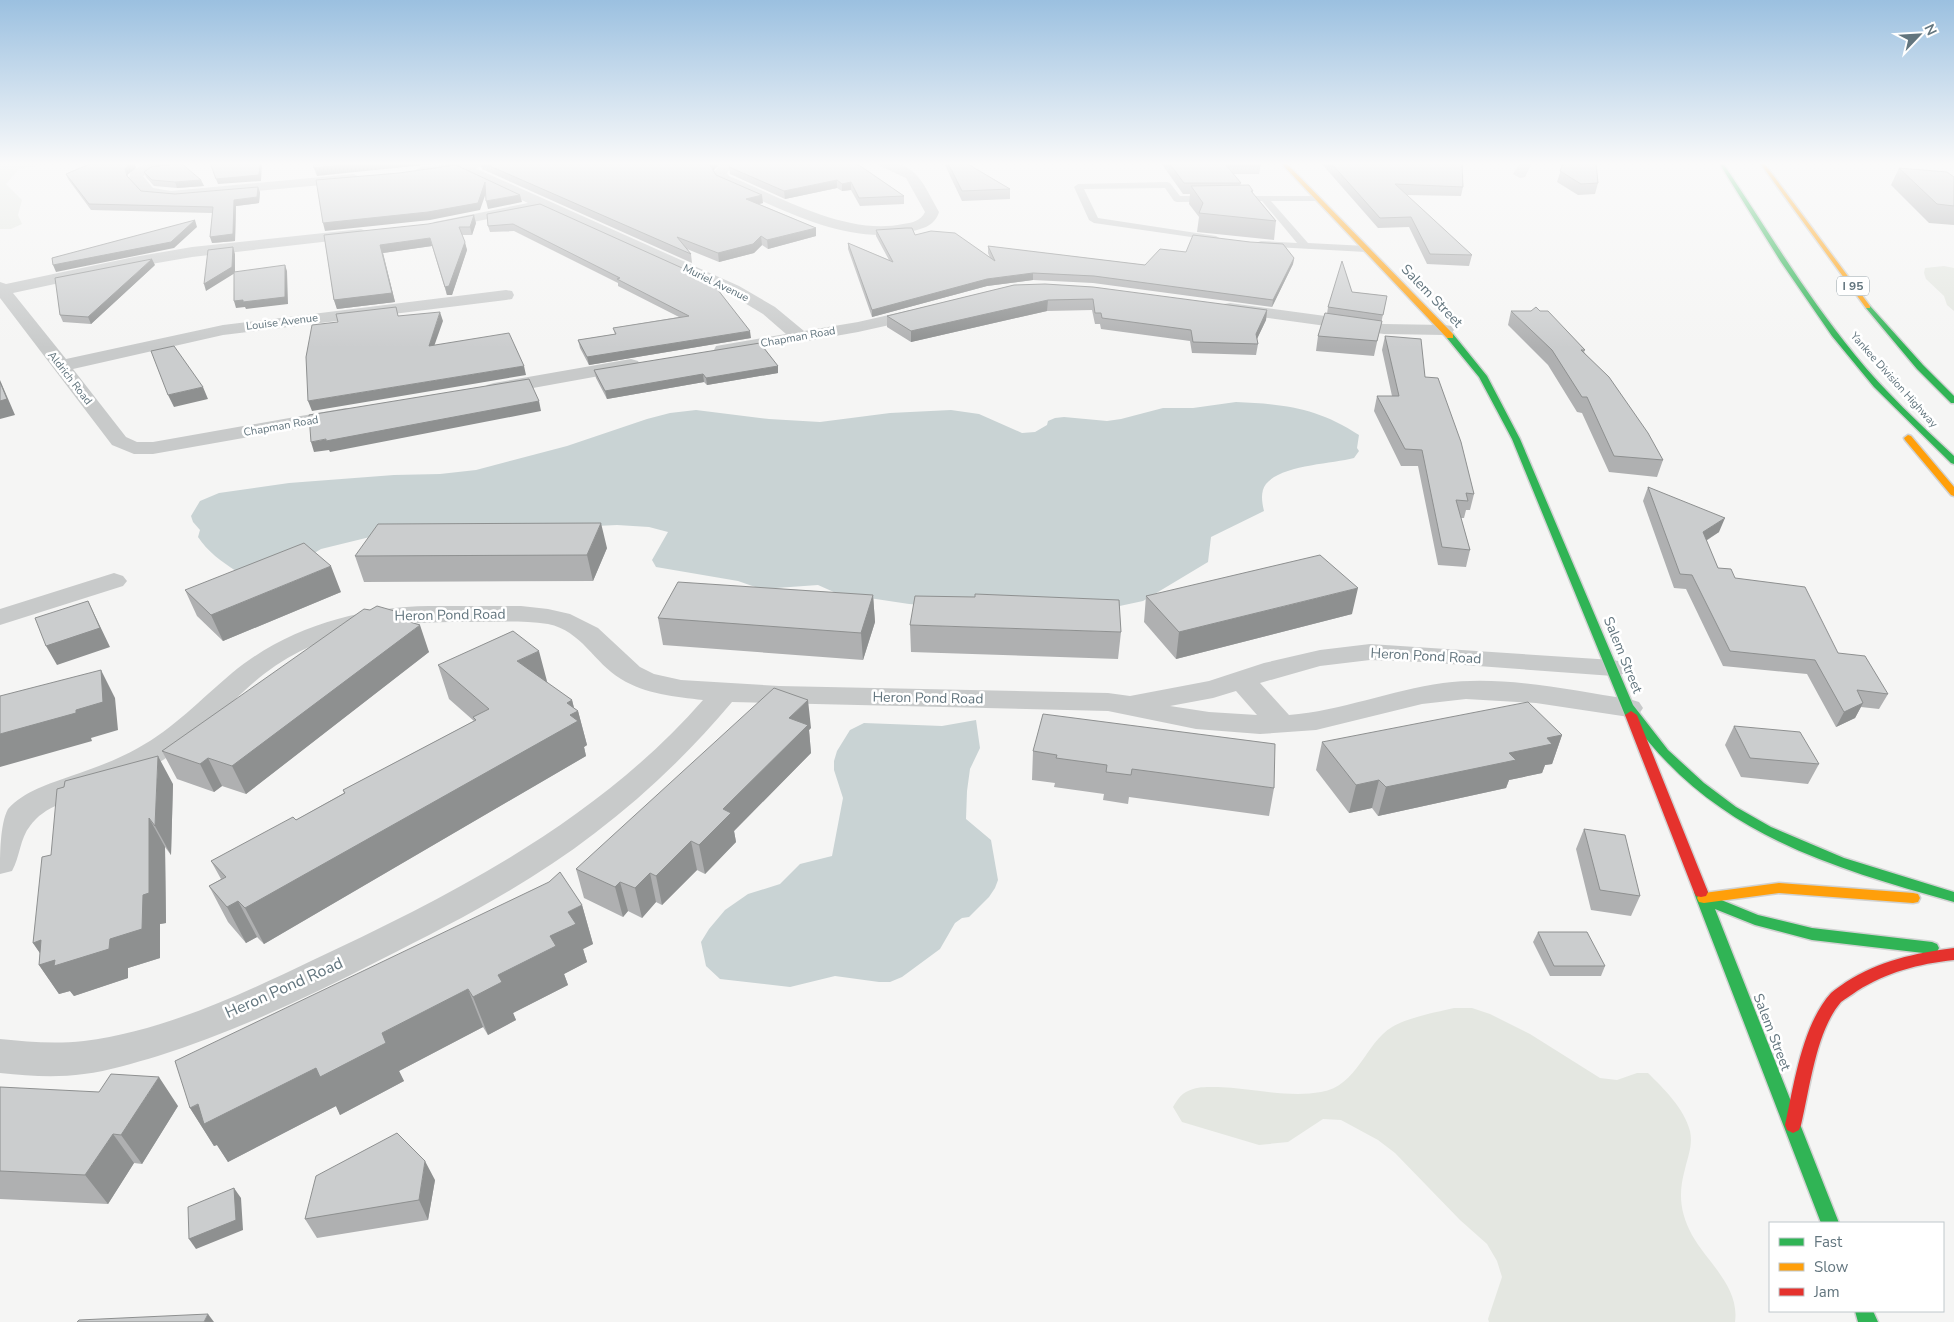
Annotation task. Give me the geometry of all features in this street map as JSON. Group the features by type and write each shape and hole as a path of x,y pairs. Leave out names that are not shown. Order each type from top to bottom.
{"main road":[{"name":"Salem Street","path":"1342,225 1444,330 1483,376 1516,439 1613,668 1830,1222"},
{"name":"Yankee Division Highway","path":"1760,225 1805,293 1853,358 1922,431 1954,461"},
{"name":"I 95","path":"1807,225 1874,315 1920,367 1954,401"},
{"path":"1853,358 1896,423 1954,493"},
{"path":"1628,708 1648,736 1671,762 1702,790 1745,820 1827,859 1858,870 1954,897"},
{"path":"1703,898 1779,888 1954,902"},
{"path":"1703,898 1755,920 1812,934 1954,952"},
{"path":"1793,1125 1820,1026 1834,1000 1855,984 1894,964 1911,959 1954,952"}],"street":[{"path":"423,227 435,225"},
{"name":"Muriel Avenue","path":"588,225 741,294 781,319 800,337"},
{"path":"833,225 857,231 887,231 917,225"},
{"path":"1,288 192,252 379,232"},
{"name":"Aldrich Road","path":"1,288 119,441 134,448 152,448"},
{"name":"Louise Avenue","path":"61,366 223,330 506,295"},
{"path":"1217,307 1384,329 1444,330"},
{"name":"Chapman Road","path":"706,352 893,320 940,308"},
{"path":"481,391 646,362"},
{"name":"Chapman Road","path":"152,448 365,411"},
{"path":"0,618 114,581"},
{"name":"Heron Pond Road","path":"0,862 16,821 32,806 48,797 119,770 159,749 180,734 270,658 324,633 376,618 409,615 508,614 560,619 583,629 629,672 647,681 682,688 726,692 779,695 1050,700 1131,704 1198,720 1226,723 1280,724 1318,721 1419,696 1455,691 1522,694 1628,708"},
{"name":"Heron Pond Road","path":"1131,704 1184,695 1320,658 1370,652 1424,654 1613,668"},
{"path":"1242,680 1280,724"},
{"name":"Heron Pond Road","path":"0,1056 18,1060 77,1058 110,1053 168,1036 257,1003 422,924 484,890 564,840 657,762 703,718 726,692"}],"lane":[{"path":"1124,225 1223,240"},
{"path":"1286,225 1304,246"},
{"path":"1250,244 1366,249"}],"shaded area":[{"path":"0,225 20,225 11,229 0,229"},
{"path":"1944,266 1954,268 1954,311 1947,305 1944,296 1926,279 1924,273 1925,268"},
{"path":"1236,402 1285,406 1315,413 1359,435 1357,448 1359,451 1354,458 1294,469 1273,478 1266,484 1263,490 1262,501 1264,511 1211,537 1208,562 1143,601 1101,610 956,608 909,604 836,593 818,585 761,589 738,581 656,567 652,560 668,532 649,527 617,525 370,537 321,549 306,558 236,571 206,547 198,537 200,530 193,522 191,516 200,501 219,493 289,483 476,470 567,446 647,419 670,413 696,410 769,419 820,422 890,413 951,410 979,414 1022,433 1035,432 1047,425 1048,421 1055,418 1064,417 1107,421 1163,408 1193,408"},
{"path":"976,720 980,748 970,769 966,819 991,840 998,880 989,897 969,917 962,918 955,923 940,949 902,977 890,982 835,976 790,987 720,979 706,966 701,942 725,910 748,894 780,884 800,864 832,856 843,798 834,770 834,761 837,751 850,730 864,723 942,726"},
{"path":"1454,1008 1472,1008 1490,1014 1530,1034 1600,1078 1617,1080 1637,1073 1648,1073 1667,1092 1683,1114 1691,1136 1690,1150 1681,1187 1681,1203 1685,1218 1698,1245 1728,1286 1735,1309 1735,1322 1489,1322 1488,1319 1502,1277 1497,1261 1487,1244 1460,1220 1395,1153 1378,1140 1341,1120 1323,1119 1288,1142 1259,1145 1182,1122 1173,1107 1183,1094 1192,1089 1199,1088 1231,1088 1308,1094 1334,1088 1353,1073 1375,1043 1392,1027 1413,1018"}],"building":[{"path":"177,225 190,225 171,242 53,265 52,258"},
{"path":"211,225 233,225 233,234 210,237"},
{"path":"421,225 471,225 470,227 459,227 465,242 449,286 445,287 430,238 380,245 392,293 334,300 324,235"},
{"path":"514,225 586,225 711,281 750,331 587,357 578,340 616,334 613,328 689,316 617,279 620,278"},
{"path":"624,225 808,225 816,228 767,240 761,236 753,244 718,253 677,237 691,254"},
{"path":"1415,225 1439,225 1472,255 1430,254"},
{"path":"912,228 915,235 931,231 955,233 995,261 988,246 1145,265 1160,249 1186,252 1193,235 1283,244 1294,258 1273,300 1094,276 1033,273 987,279 872,310 848,243 893,262 876,230"},
{"path":"233,247 232,267 204,284 208,250"},
{"path":"152,259 88,317 60,315 55,278"},
{"path":"1342,261 1352,292 1387,296 1383,315 1328,307"},
{"path":"285,265 285,297 243,302 243,300 234,301 234,272"},
{"path":"1045,284 1093,287 1267,310 1256,334 1258,344 1193,342 1191,330 1102,318 1101,313 1095,313 1093,299 1048,300 911,331 887,316 1014,285"},
{"path":"396,307 398,316 440,312 429,346 509,333 524,366 308,401 306,357 312,325 338,322 336,314"},
{"path":"1536,307 1540,311 1548,311 1585,350 1581,350 1609,377 1648,433 1663,460 1614,456 1587,397 1582,397 1552,350 1511,311 1531,311"},
{"path":"1325,313 1382,321 1377,341 1318,336"},
{"path":"1385,336 1421,339 1425,377 1438,378 1461,442 1474,494 1466,493 1468,501 1456,500 1470,550 1442,547 1422,450 1405,449 1377,396 1399,396"},
{"path":"760,343 778,366 706,378 703,374 605,391 594,370"},
{"path":"174,346 203,387 168,395 151,351"},
{"path":"529,379 539,401 326,441 326,439 311,442 309,415"},
{"path":"0,382 7,399 0,401"},
{"path":"1648,487 1725,518 1703,532 1718,568 1731,569 1735,578 1805,587 1838,653 1865,656 1888,694 1857,690 1863,703 1844,712 1815,660 1730,651 1692,575 1680,574"},
{"path":"601,523 587,555 355,556 378,524"},
{"path":"304,543 331,566 211,615 185,590"},
{"path":"1320,555 1358,588 1179,632 1146,596"},
{"path":"678,582 873,595 861,633 658,618"},
{"path":"975,594 1119,600 1121,632 910,625 915,596 975,597"},
{"path":"88,601 100,628 46,646 35,618"},
{"path":"377,606 405,614 400,619 420,625 232,766 208,758 200,764 162,751 364,609 370,610"},
{"path":"513,631 539,651 517,661 572,700 567,703 578,711 570,715 578,721 245,908 238,901 227,907 209,886 226,877 211,861 293,817 296,820 345,793 343,790 476,720 473,717 489,709 438,665"},
{"path":"101,670 103,702 76,710 76,713 0,734 0,696"},
{"path":"774,688 808,700 789,718 808,725 723,809 731,813 699,845 691,841 656,876 650,873 635,888 620,882 615,887 576,869"},
{"path":"1528,702 1562,735 1547,738 1552,744 1509,753 1516,760 1386,787 1379,780 1356,785 1322,742"},
{"path":"1043,714 1275,744 1274,788 1132,769 1131,775 1106,772 1107,765 1056,758 1057,755 1033,751"},
{"path":"1734,726 1800,732 1819,764 1750,758"},
{"path":"158,756 155,826 149,818 149,893 143,895 142,929 110,939 109,949 54,966 55,960 39,965 41,940 33,943 42,857 51,855 57,789 64,787 65,781"},
{"path":"1584,829 1625,835 1640,896 1600,890"},
{"path":"560,872 582,905 568,912 576,924 550,936 556,946 498,975 502,982 473,997 468,989 382,1033 386,1043 320,1077 316,1068 204,1124 198,1104 190,1108 175,1061 549,882"},
{"path":"1538,932 1587,932 1605,966 1554,966"},
{"path":"111,1074 159,1077 121,1135 113,1134 85,1175 0,1171 0,1087 99,1092"},
{"path":"397,1133 425,1161 419,1200 305,1219 316,1176"},
{"path":"234,1188 236,1220 189,1239 188,1207"},
{"path":"208,1314 204,1322 77,1322 79,1320"}],"traffic: fast":[{"path":"1760,225 1817,311 1853,358 1902,411 1954,461"},
{"path":"1868,307 1920,367 1954,401"},
{"path":"1450,336 1483,376 1516,439 1631,715"},
{"path":"1629,708 1669,759 1699,786 1732,810 1766,830 1839,862 1954,897"},
{"path":"1701,892 1830,1222"},
{"path":"1703,898 1755,920 1812,934 1932,948"},
{"path":"1864,1312 1868,1322"}],"traffic: slow":[{"path":"1343,225 1450,336"},
{"path":"1807,225 1868,307"},
{"path":"1908,438 1954,493"},
{"path":"1704,898 1779,888 1913,898"}],"traffic: jam":[{"path":"1631,715 1701,892"},
{"path":"1793,1125 1808,1059 1820,1025 1837,997 1862,980 1887,968 1913,960 1954,954"}]}
